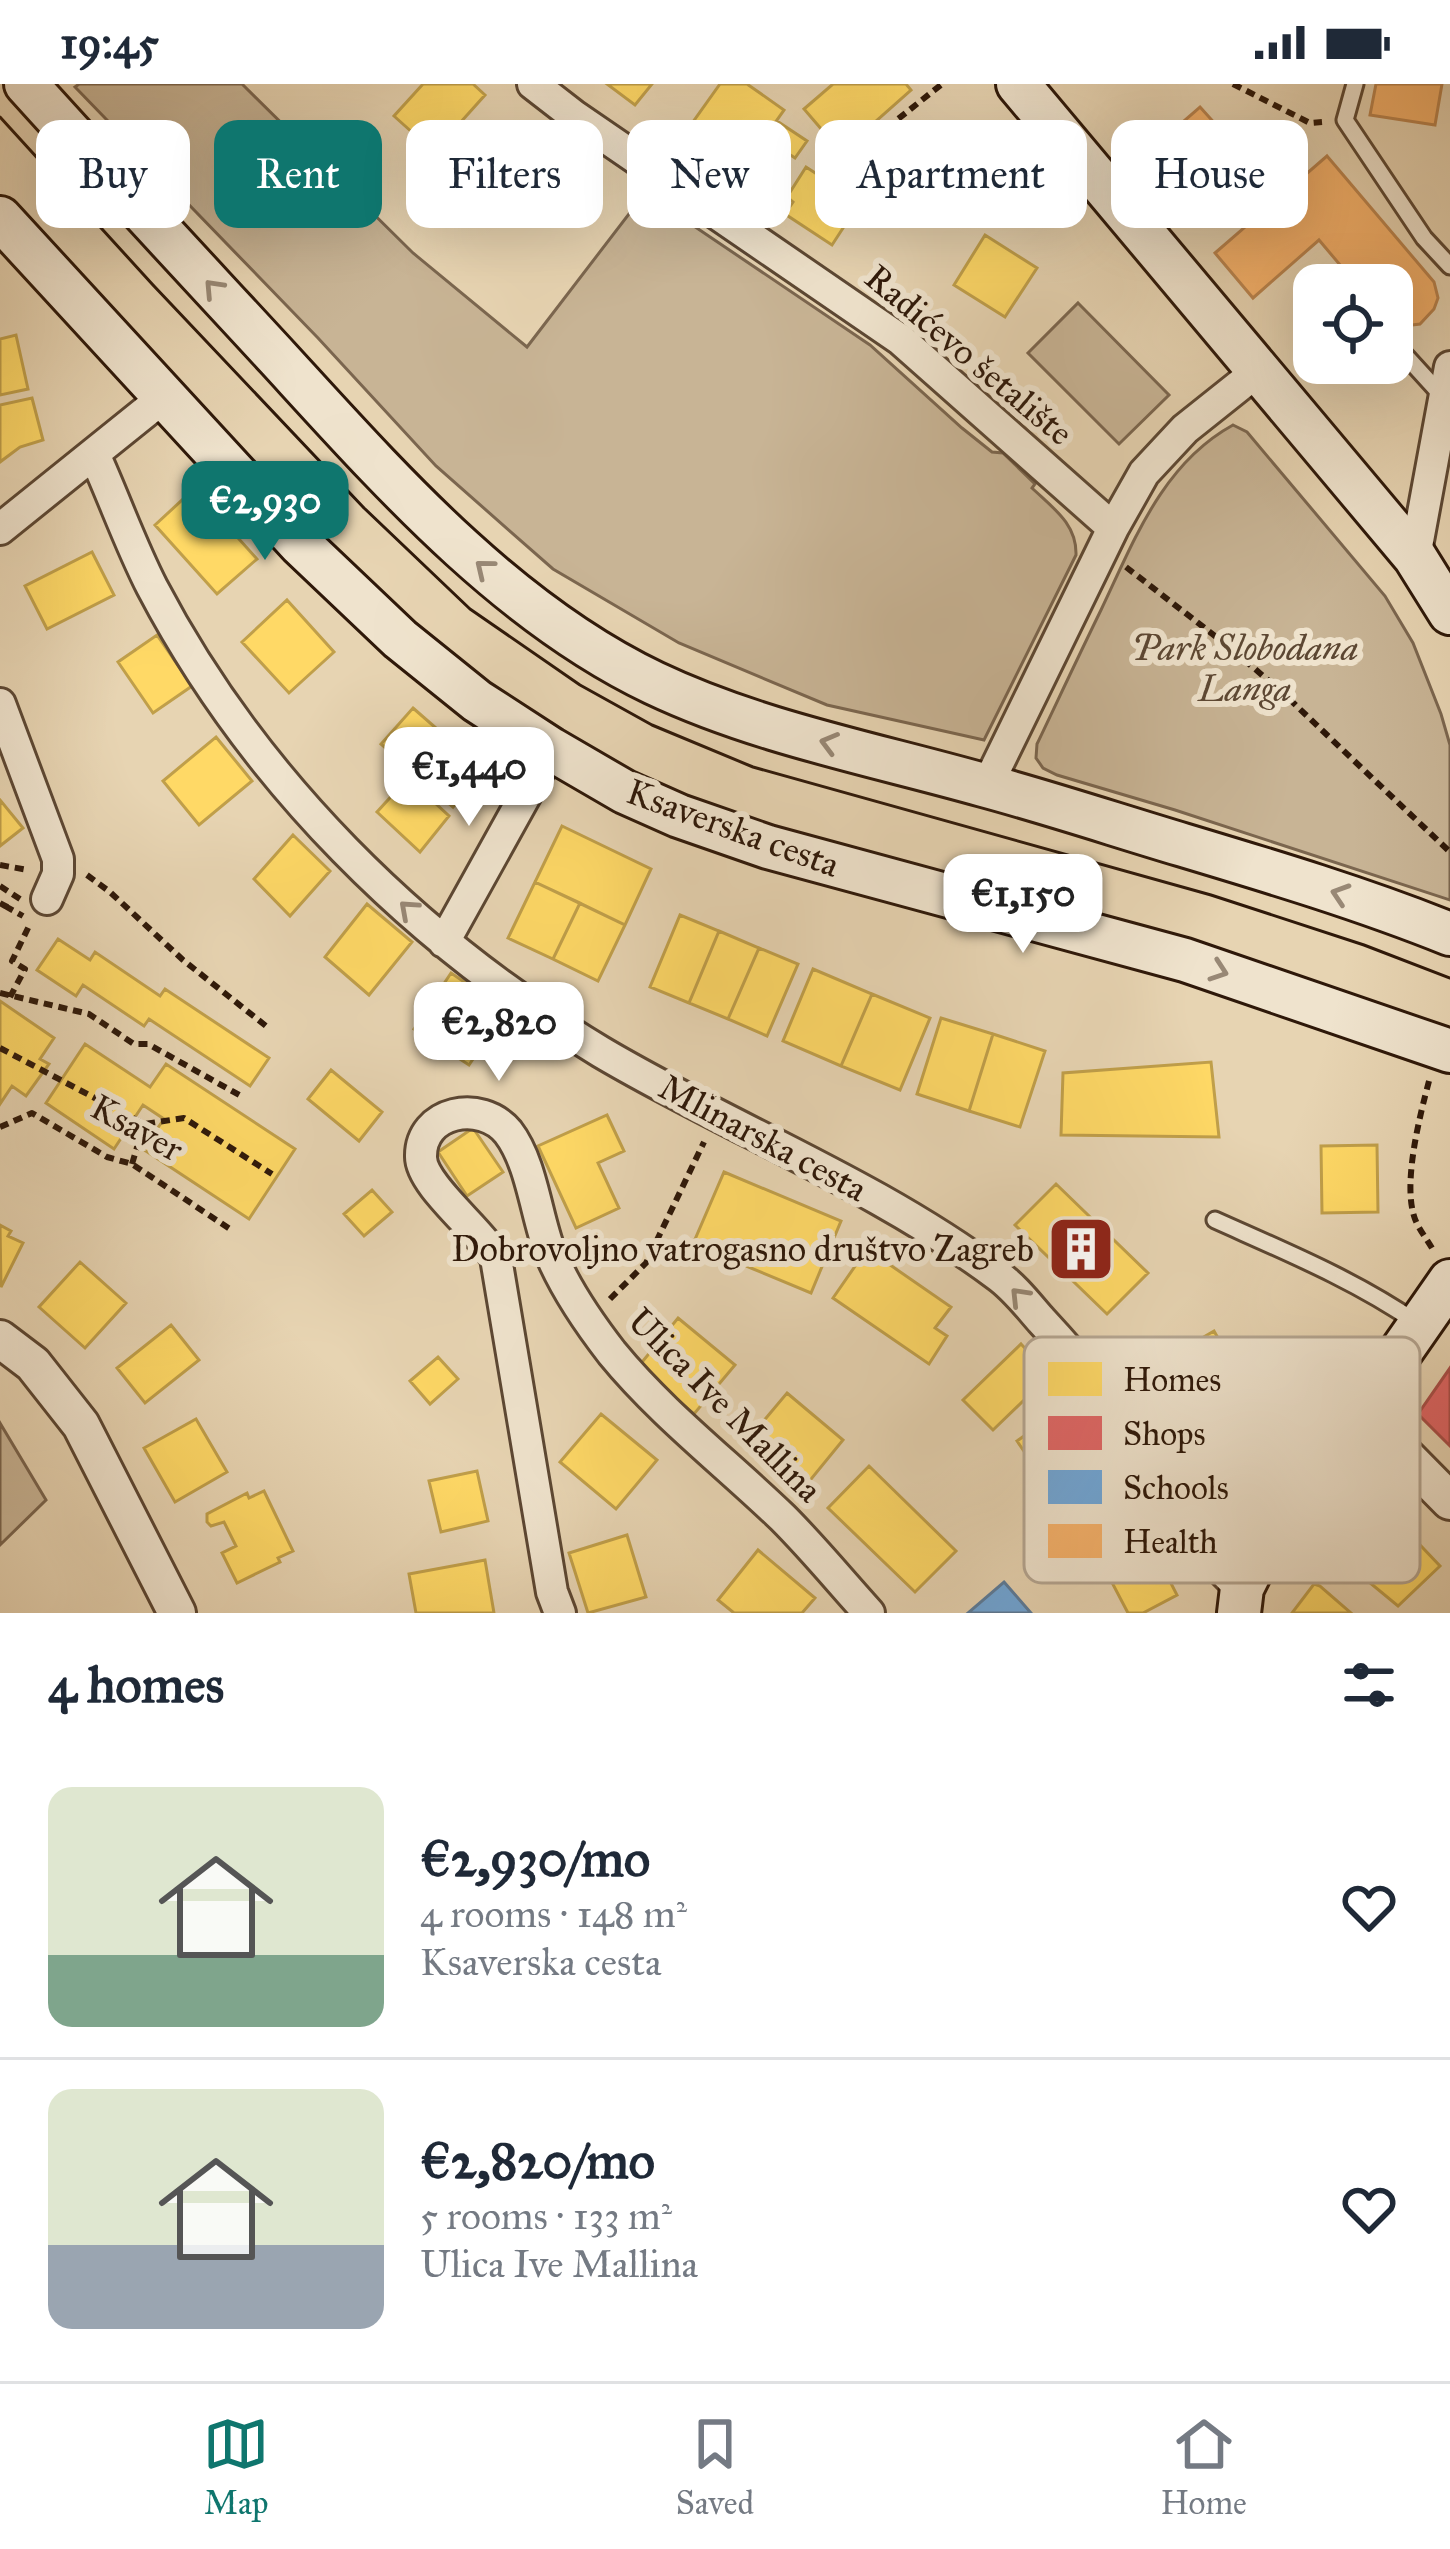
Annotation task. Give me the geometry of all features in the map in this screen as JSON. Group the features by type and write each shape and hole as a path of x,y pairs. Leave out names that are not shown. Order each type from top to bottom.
{"main road":[{"path":"26,84 350,436 462,550 588,645 652,682 727,713 1304,882 1450,934"},
{"path":"1018,84 1415,557 1450,614"},
{"name":"Ksaverska cesta","path":"0,218 300,544 400,639 477,701 551,749 625,792 680,816 768,847 1185,960 1440,1066"},
{"path":"1411,1337 1443,1267"}],"street":[{"name":"Radićevo šetalište","path":"533,84 901,340 1113,528"},
{"path":"1415,557 1450,367"},
{"path":"987,786 1144,473 1164,450 1259,370"},
{"path":"0,529 164,397"},
{"name":"Mlinarska cesta","path":"94,454 152,586 241,731 275,776 401,904 444,942 601,1051 900,1210 999,1276 1056,1337"},
{"path":"0,704 44,865 58,874 35,900"},
{"path":"444,942 551,749"},
{"name":"Ulica Ive Mallina","path":"560,1613 552,1592 496,1258 423,1170 422,1144 435,1124 455,1114 489,1115 512,1136 549,1250 568,1291 613,1354 787,1522 869,1613"},
{"path":"0,1339 33,1364 82,1425 177,1613"},
{"path":"1420,1471 1450,1501"}],"lane":[{"path":"1355,84 1345,120 1424,238 1450,266"},
{"path":"1413,364 1445,400"},
{"path":"1215,1220 1313,1264 1419,1325"}],"path":[{"path":"897,120 942,84"},
{"path":"1233,84 1310,123 1345,120"},
{"path":"1119,561 1250,664 1450,852"},
{"path":"0,865 44,865 94,878 183,960 266,1026"},
{"path":"2,896 35,900"},
{"path":"10,997 25,970 11,961 25,936"},
{"name":"Ksaver","path":"0,992 89,1014 134,1045 148,1044 242,1096"},
{"path":"0,1048 143,1124 184,1118 272,1174"},
{"path":"1440,1066 1416,1129 1412,1193 1413,1215 1443,1267"},
{"name":"Ksaver","path":"0,1127 32,1113 107,1156 132,1164 233,1231"},
{"path":"132,1164 143,1124"},
{"path":"589,1320 646,1264 712,1126"}],"green space":[{"path":"242,84 278,120 214,120 214,228 382,228 382,222 527,347 627,216 627,228 697,228 870,345 962,428 992,452 1003,453 1035,484 1032,488 1062,517 1075,544 1076,555 984,740 827,705 679,643 553,569 436,466 190,206 190,120 107,120 75,87"},
{"path":"1078,303 1169,395 1119,444 1028,353"},
{"name":"Park Slobodana Langa","path":"1233,425 1247,432 1385,596 1413,643 1450,745 1450,900 1057,775 1036,758 1037,744 1153,506 1187,461"},
{"path":"0,1423 46,1500 0,1545"}],"building: Homes":[{"path":"423,84 473,84 485,95 463,120 406,120 406,127 394,116"},
{"path":"607,84 652,84 635,105"},
{"path":"720,84 747,84 784,110 777,120 694,120"},
{"path":"833,84 906,84 911,90 877,120 815,122 804,109"},
{"path":"791,130 807,141 795,158 791,155"},
{"path":"806,167 815,173 815,228 843,228 832,245 791,218 791,191"},
{"path":"985,235 1037,268 1005,317 954,285"},
{"path":"16,335 28,389 0,395 0,339"},
{"path":"32,398 43,440 20,447 0,462 0,405"},
{"path":"194,489 257,559 217,594 155,525"},
{"path":"92,552 114,595 47,629 25,586"},
{"path":"287,600 334,652 289,693 242,642"},
{"path":"157,635 192,686 153,713 118,662"},
{"path":"413,708 484,770 453,807 381,744"},
{"path":"216,737 252,781 199,825 163,781"},
{"path":"408,778 449,816 420,852 377,812"},
{"path":"0,800 23,828 0,846"},
{"path":"562,826 651,869 625,925 535,882"},
{"path":"293,835 330,871 290,916 254,879"},
{"path":"535,882 580,903 553,959 508,938"},
{"path":"580,903 625,925 598,981 553,959"},
{"path":"367,904 412,942 369,995 325,957"},
{"path":"680,915 719,931 689,1003 650,987"},
{"path":"719,931 759,948 728,1019 689,1003"},
{"path":"58,939 90,960 95,952 160,996 165,989 269,1058 250,1086 149,1019 144,1026 83,985 76,996 37,970"},
{"path":"759,948 798,964 767,1036 728,1019"},
{"path":"813,969 872,994 841,1066 783,1041"},
{"path":"451,973 506,1010 469,1065 414,1029"},
{"path":"872,994 930,1018 900,1090 841,1066"},
{"path":"0,1001 54,1038 40,1059 49,1064 26,1096 12,1086 0,1104"},
{"path":"941,1018 993,1034 969,1111 917,1094"},
{"path":"993,1034 1045,1051 1020,1127 969,1111"},
{"path":"85,1044 150,1087 166,1064 295,1149 249,1219 143,1149 164,1119 143,1105 114,1149 46,1103"},
{"path":"1211,1062 1219,1137 1061,1135 1063,1073"},
{"path":"331,1070 382,1112 359,1141 308,1099"},
{"path":"607,1115 624,1151 598,1163 619,1208 576,1228 538,1146"},
{"path":"473,1128 503,1172 467,1196 438,1152"},
{"path":"1377,1145 1378,1212 1322,1213 1321,1146"},
{"path":"724,1172 841,1221 811,1293 693,1244"},
{"name":"Dobrovoljno vatrogasno društvo Zagreb","path":"1056,1184 1148,1273 1107,1314 1015,1225"},
{"path":"372,1190 392,1212 364,1236 344,1214"},
{"path":"0,1225 11,1231 8,1236 23,1243 1,1287"},
{"path":"867,1249 951,1307 935,1328 947,1336 929,1364 833,1298"},
{"path":"80,1262 126,1303 85,1348 39,1307"},
{"path":"678,1318 735,1365 694,1414 638,1367"},
{"path":"171,1325 199,1360 145,1403 117,1368"},
{"path":"1021,1344 1024,1347 1024,1400 993,1430 963,1400"},
{"path":"438,1357 458,1379 430,1404 410,1381"},
{"path":"787,1393 843,1440 803,1489 746,1442"},
{"path":"601,1414 657,1460 616,1509 560,1462"},
{"path":"196,1419 227,1472 175,1502 144,1448"},
{"path":"869,1466 956,1551 915,1592 828,1508"},
{"path":"477,1471 488,1521 441,1532 429,1481"},
{"path":"264,1491 293,1551 237,1583 222,1553 236,1546 224,1522 211,1526 207,1514 247,1493 249,1498"},
{"path":"627,1535 646,1597 588,1613 569,1553"},
{"path":"1420,1545 1440,1566 1398,1606 1370,1583 1420,1583"},
{"path":"758,1550 815,1598 802,1613 734,1613 718,1600"},
{"path":"485,1560 494,1613 416,1613 409,1574"},
{"path":"1112,1583 1171,1583 1177,1595 1143,1613 1128,1613"},
{"path":"1314,1584 1320,1586 1351,1613 1292,1613"}],"building: Shops":[{"path":"1450,1368 1450,1446 1420,1411"}],"building: Schools":[{"path":"1004,1582 1031,1613 968,1613"}],"building: Health":[{"path":"1376,84 1442,84 1435,125 1370,115"},
{"path":"1200,107 1212,120 1185,120"},
{"path":"1327,156 1434,282 1438,298 1420,324 1413,325 1413,264 1339,264 1319,240 1253,298 1215,253 1244,228 1308,228 1308,172"}],"tram line":[{"path":"0,117 364,508 470,609 580,685 652,725 753,767 1211,895 1450,978"}],"place":[{"name":"Dobrovoljno vatrogasno društvo Zagreb","path":"1081,1249"}]}
